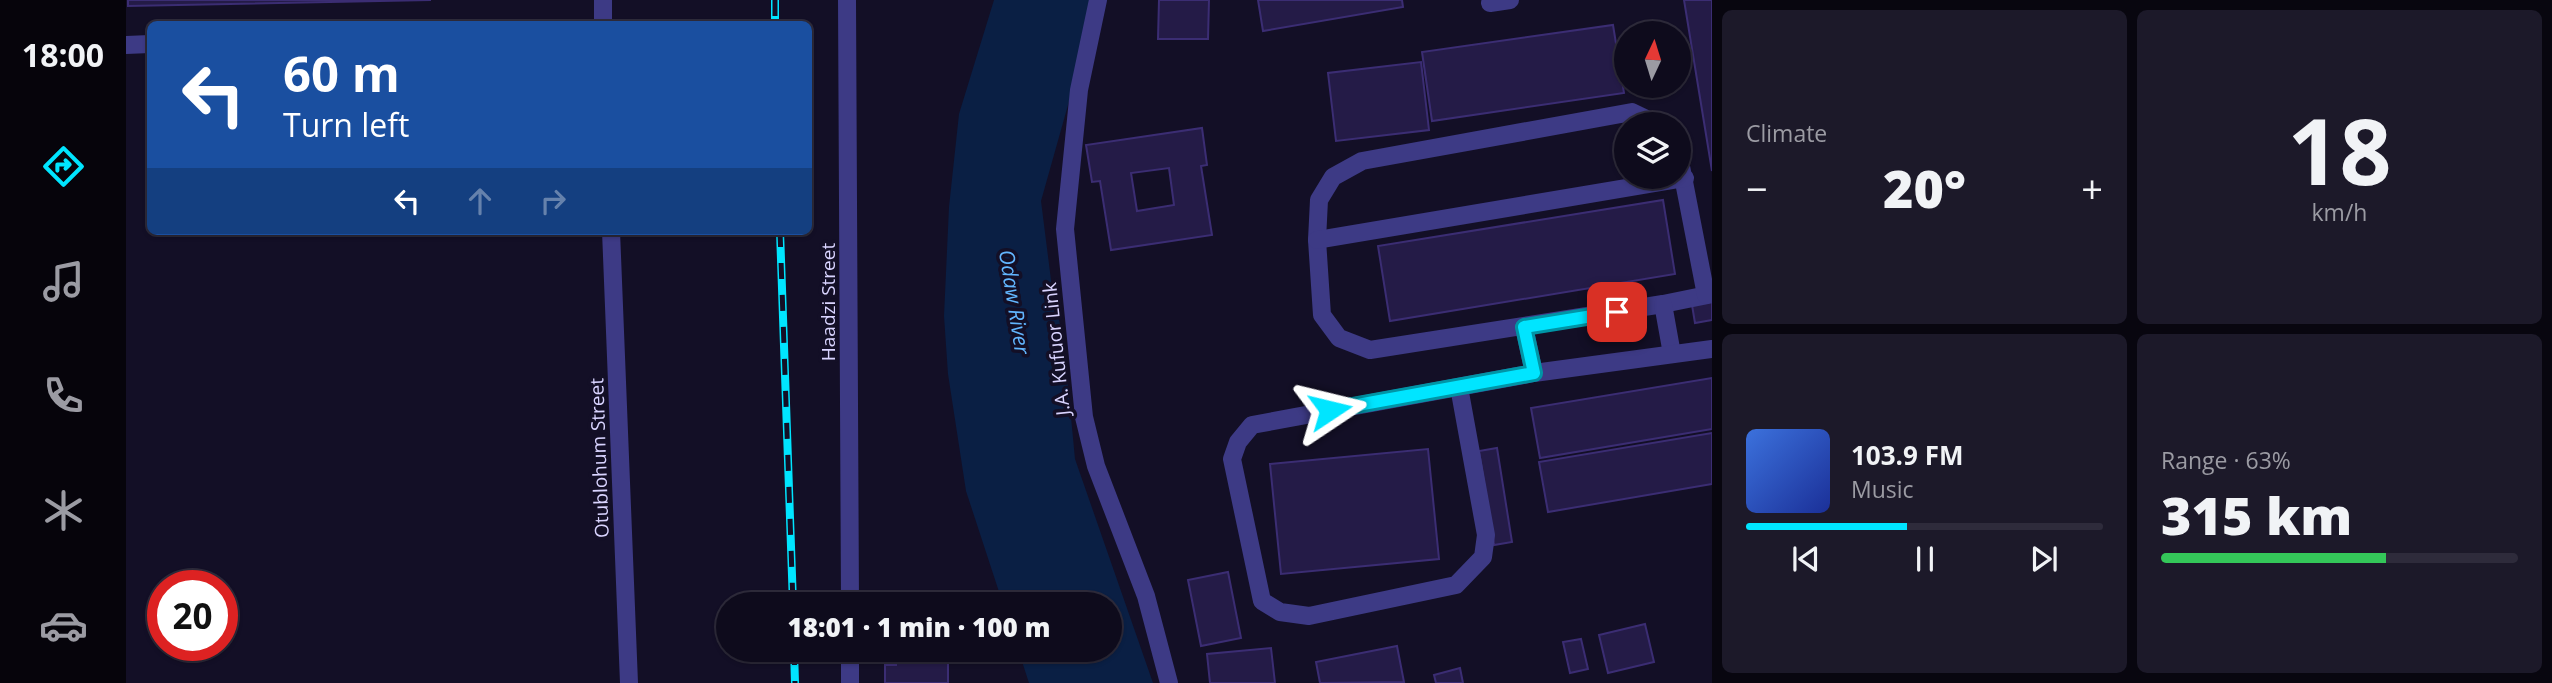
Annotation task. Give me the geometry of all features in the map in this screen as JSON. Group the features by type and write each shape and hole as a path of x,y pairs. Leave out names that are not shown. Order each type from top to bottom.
{"street":[{"path":"603,0 603,21"},
{"name":"Haadzi Street","path":"847,0 850,592"},
{"name":"J.A. Kufuor Link","path":"1098,0 1079,90 1065,229 1077,350 1090,446 1146,596 1169,683"},
{"path":"1490,3 1510,0"},
{"path":"126,45 147,44"},
{"path":"1614,115 1362,161 1333,177 1319,200 1317,240 1322,315 1339,338 1370,350 1709,295 1687,189"},
{"path":"1317,240 1620,189"},
{"name":"Otublohum Street","path":"611,235 629,683"},
{"path":"1663,304 1672,354"},
{"path":"1524,327 1534,373"},
{"path":"1459,387 1486,536 1483,557 1456,585 1309,616 1280,612 1262,601 1232,459 1238,442 1252,425 1534,373 1712,349"},
{"path":"850,662 850,683"}],"water":[{"name":"Odaw River","path":"994,0 1093,0 1077,73 1041,201 1051,280 1064,344 1075,459 1121,592 999,592 966,491 948,374 944,316 949,207 959,114"},
{"path":"1122,594 1153,683 1029,683 1022,662 1122,662"}],"building":[{"path":"128,0 431,0 128,6"},
{"path":"1159,0 1209,0 1208,39 1158,39"},
{"path":"1258,0 1402,0 1403,7 1263,31"},
{"path":"1684,0 1712,0 1712,171 1691,43 1691,21 1687,21"},
{"path":"1613,25 1614,94 1432,121 1422,52"},
{"path":"1421,62 1429,130 1336,141 1328,73"},
{"path":"1202,128 1207,165 1201,166 1212,235 1111,250 1100,181 1092,182 1086,145","holes":["1169,168 1174,205 1137,211 1131,173"]},
{"path":"1663,200 1675,274 1390,321 1378,246"},
{"path":"1712,301 1712,320 1695,323 1692,305"},
{"path":"1712,378 1712,429 1540,458 1531,408"},
{"path":"1712,433 1712,484 1548,512 1539,462"},
{"path":"1497,448 1512,542 1494,545 1479,451"},
{"path":"1428,449 1439,559 1281,574 1270,464"},
{"path":"1228,572 1241,638 1201,646 1188,580"},
{"path":"1645,624 1654,662 1608,673 1599,635"},
{"path":"1581,639 1588,669 1570,673 1563,642"},
{"path":"1397,646 1404,682 1320,683 1316,662"},
{"path":"1271,648 1275,683 1210,683 1207,654"},
{"path":"896,662 948,662 948,683 885,683 885,665 896,665"},
{"path":"1460,668 1463,683 1436,683 1434,675"}],"railway":[{"path":"775,0 775,21"},
{"path":"780,235 793,592"},
{"path":"794,662 795,683"}],"route":[{"path":"1330,410 1534,373 1524,327 1617,312"}]}
